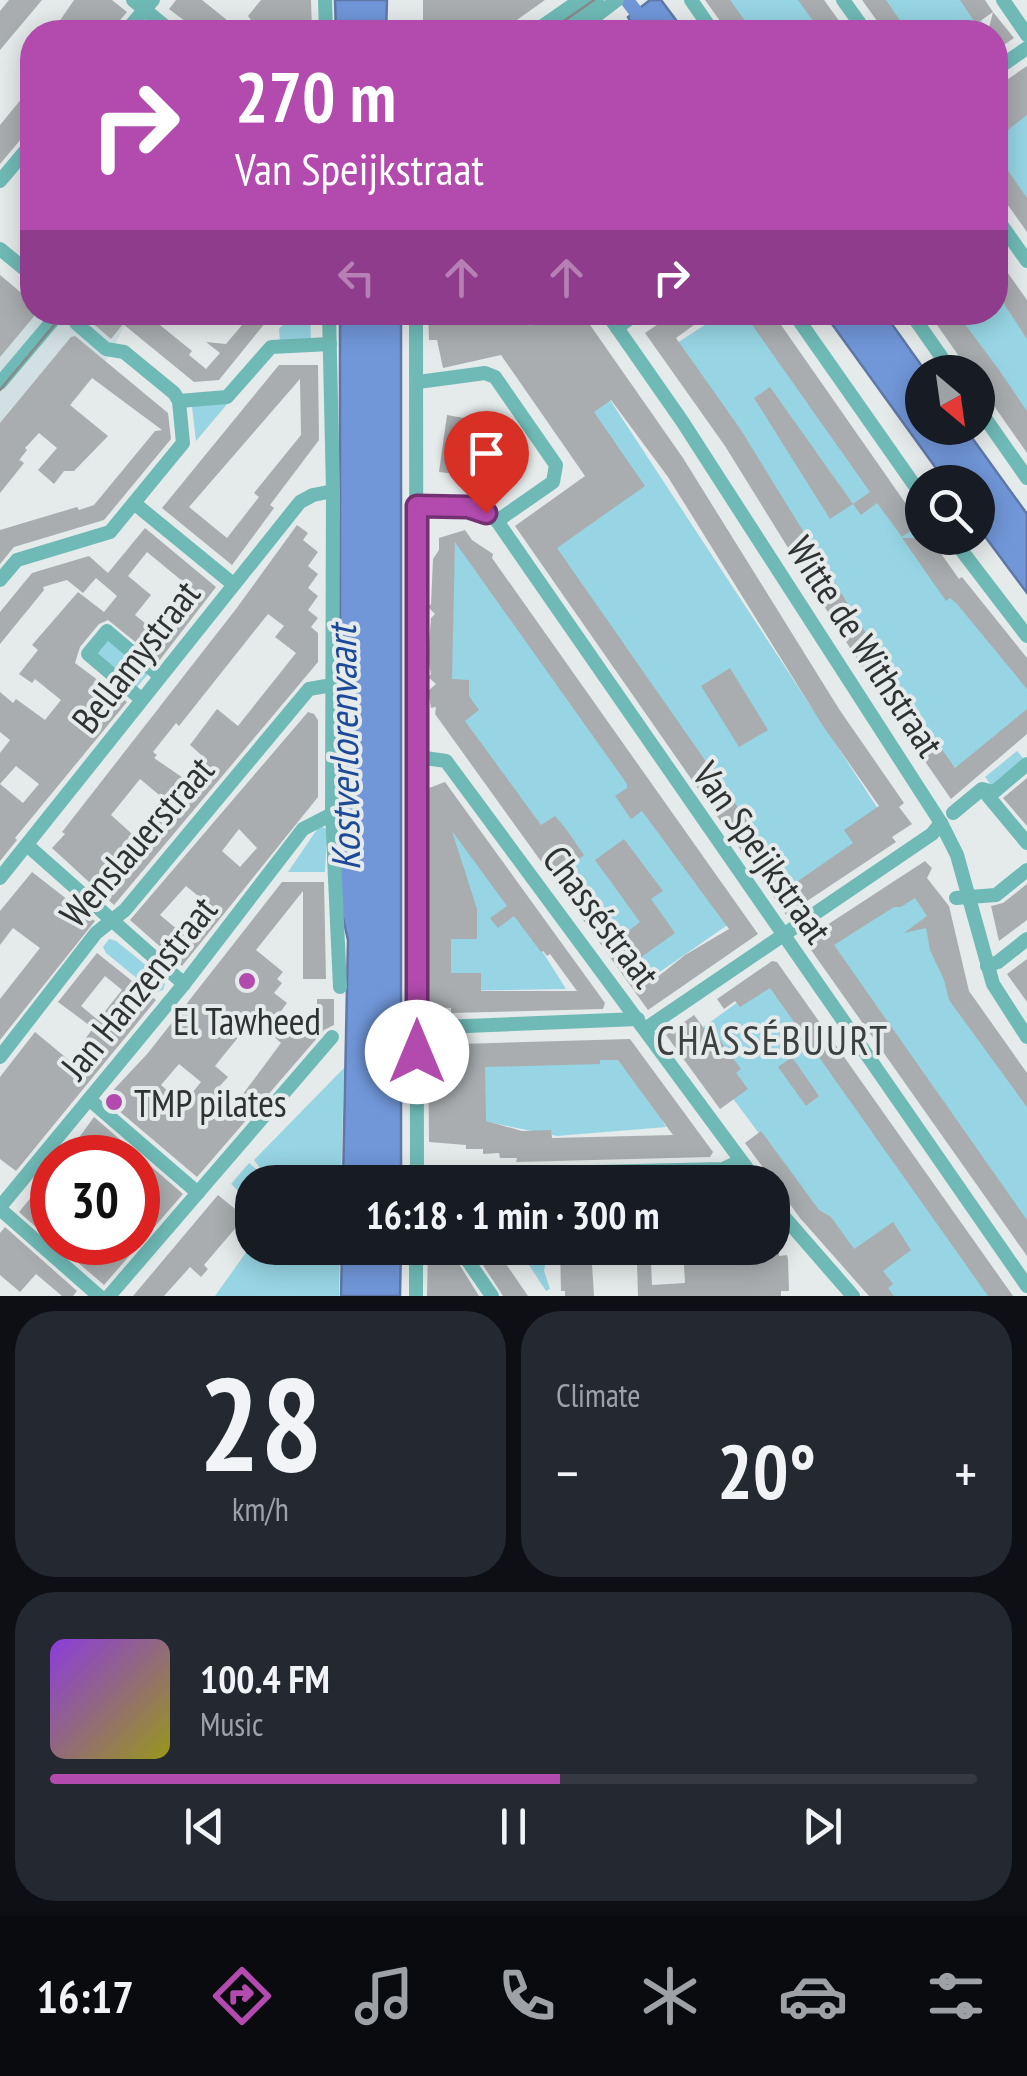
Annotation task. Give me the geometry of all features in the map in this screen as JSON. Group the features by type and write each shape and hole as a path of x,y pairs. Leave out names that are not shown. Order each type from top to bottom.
{"street":[{"path":"551,20 580,0"},
{"path":"570,20 598,0"},
{"path":"596,20 617,0"},
{"path":"1003,0 1027,35"},
{"path":"0,181 20,157"},
{"path":"1008,234 1027,261"},
{"path":"0,250 20,266"},
{"path":"0,384 49,325"},
{"path":"0,580 17,560 110,532 183,444 179,400 174,393 124,352 106,349 78,325"},
{"path":"329,325 332,814 340,986"},
{"path":"416,325 416,1165"},
{"name":"Witte de Withstraat","path":"615,325 947,818 986,966 998,996 1027,1037"},
{"path":"617,328 621,325"},
{"path":"802,325 905,472"},
{"path":"919,325 940,355"},
{"path":"179,400 227,397 271,347 330,344"},
{"path":"417,506 468,507 497,522 554,482 556,465 495,377 484,374 418,382"},
{"path":"995,432 1027,478"},
{"name":"Bellamystraat","path":"0,878 300,502 313,494 332,491"},
{"path":"134,503 233,584"},
{"name":"Van Speijkstraat","path":"497,522 1027,1286"},
{"path":"965,555 1027,636"},
{"path":"141,699 88,654 107,631 160,676"},
{"name":"Wenslauerstraat","path":"0,1057 96,933 125,910 309,688 332,685"},
{"name":"Chasséstraat","path":"418,757 446,761 743,1165"},
{"path":"417,1028 641,1024 782,936 932,834 947,818 994,792 1027,764"},
{"path":"986,794 1027,843"},
{"name":"Jan Hanzenstraat","path":"0,1208 184,984 304,829 332,814"},
{"path":"26,844 184,984"},
{"path":"968,897 996,894 1027,870"},
{"path":"986,966 1027,939"},
{"path":"109,1296 332,1038"},
{"path":"90,1100 198,1193"},
{"path":"730,1165 740,1161"},
{"path":"0,1177 15,1189"},
{"path":"0,1208 99,1296"},
{"path":"790,1224 853,1296"},
{"path":"416,1265 416,1296"},
{"path":"471,1265 492,1296"}],"shaded area":[{"path":"725,0 805,0 819,20 740,20"},
{"path":"882,0 967,0 981,20 897,20"},
{"path":"1027,85 1027,218 1008,190 1008,99"},
{"path":"0,275 20,292 20,325 125,325 105,362 74,387 81,392 44,437 30,426 31,442 28,445 20,438 17,442 27,450 15,450 24,463 3,489"},
{"path":"1008,291 1027,319 1027,439 995,392 995,355 970,355 949,325 1008,325"},
{"path":"282,325 310,325 311,341 280,341"},
{"path":"475,325 561,325 888,824 795,900 543,543 603,473 514,345"},
{"path":"705,325 762,325 905,518 905,555 932,555 1027,683 1027,714 950,774 674,345"},
{"path":"228,403 196,441 192,407"},
{"path":"455,540 729,924 651,978 449,703"},
{"path":"107,628 154,667 131,694 85,655"},
{"path":"1017,751 1024,759 992,786 985,777"},
{"path":"443,794 566,989 448,991"},
{"path":"320,825 327,830 325,872 288,872"},
{"path":"917,878 948,982 1027,1095 1027,1229 827,946"},
{"path":"109,939 162,978 163,990 155,993 106,953 103,947"},
{"path":"777,974 999,1296 880,1296 790,1175 790,1165 783,1165 688,1038"},
{"path":"622,1048 666,1127 557,1136 452,1115 457,1061"},
{"path":"344,1068 341,1165 258,1165 254,1160"},
{"path":"237,1265 340,1265 339,1296 215,1296"},
{"path":"529,1265 545,1265 550,1289 546,1291"}],"water":[{"path":"335,0 387,0 386,20 336,20"},
{"path":"650,0 661,0 676,20 630,20 628,17"},
{"name":"Kostverlorenvaart","path":"340,325 401,325 401,1165 343,1165 348,940 340,905"},
{"path":"833,325 893,325 914,355 905,355 905,425"},
{"path":"919,445 977,445 992,465 934,465"},
{"path":"995,470 1027,514 1027,593 995,550"},
{"path":"342,1265 401,1265 400,1296 341,1296"}],"building":[{"path":"9,0 42,0 25,20 20,20 20,26 0,50 0,11"},
{"path":"74,0 112,0 127,12 120,20 60,20"},
{"path":"176,0 202,0 227,20 183,20 169,9"},
{"path":"261,0 311,0 312,20 251,20 248,16"},
{"path":"423,0 545,0 517,20 423,20"},
{"path":"705,0 730,0 744,20 719,20"},
{"path":"798,0 824,0 838,20 812,20"},
{"path":"862,0 886,0 900,20 876,20"},
{"path":"960,0 985,0 993,12 982,20 973,20"},
{"path":"1027,66 1027,115 1008,130 1008,79"},
{"path":"20,101 20,140 0,164 0,125"},
{"path":"1008,171 1027,198 1027,232 1008,205"},
{"path":"1008,273 1027,300 1027,339 1008,310"},
{"path":"0,275 20,292 20,325 27,325 0,357"},
{"path":"95,325 122,325 111,339"},
{"path":"124,325 160,325 192,351 189,355 206,369 220,353 206,342 226,344 242,325 263,325 219,380 194,382"},
{"path":"428,325 590,325 683,458 839,709 904,803 899,807 912,824 892,837 896,842 786,915 515,526 585,476 501,355 443,368 437,340 429,340","holes":["611,400 668,477 823,726 879,806 844,830 853,843 792,885 557,548 645,486 594,412"]},
{"path":"657,325 694,325 676,338 741,430 907,700 955,768 1027,709 1027,734 951,799 881,698 725,446 645,333"},
{"path":"752,325 781,325 905,503 905,535 902,537 877,503 861,515 853,504 870,492"},
{"path":"937,325 966,325 988,355 958,355"},
{"path":"75,336 168,413 171,439 104,520 14,547 0,564 0,530 94,505 155,431 162,430 92,378 70,405 108,436 74,471 64,471 54,484 38,470 57,448 39,433 19,460 24,463 0,493 0,423"},
{"path":"279,365 318,365 319,440 270,505 274,508 232,565 162,508","holes":["300,379 301,435 254,493 259,497 227,538 189,507"]},
{"path":"995,365 1027,411 1027,453 995,407"},
{"path":"770,387 853,504 830,519 754,398"},
{"path":"447,415 516,427 508,480 439,472"},
{"path":"297,525 308,533 303,540 318,552 308,566 318,574 308,588 318,596 308,610 318,618 311,627 318,633 318,662 114,905 52,848","holes":["268,614 284,626 275,637 296,653 238,726 217,709 190,745 207,760 189,782 154,758 157,755 153,752 176,723 179,726","140,779 169,803 141,842 111,815"]},
{"path":"145,528 216,587 159,661 108,620 99,624 80,647 75,663 127,702 0,861 0,784 0,753 10,740 0,732 0,692 45,720 61,700 35,679 32,683 19,674 38,650 32,645 78,592 104,612 117,596 96,578 83,593 67,580 43,587 0,644 0,612 32,573 89,556 108,573","holes":["147,552 192,589 165,625 163,622 155,631 135,615 151,595 128,576","16,766 39,784 23,803 0,784"]},
{"path":"465,530 472,540 493,554 492,558 758,934 648,1010 435,714 436,707 431,708 428,691 436,684 428,677 428,657 431,618 435,614 428,607 439,538","holes":["455,542 627,784 615,796 631,819 642,811 729,929 685,955 655,979 640,958 675,933 651,899 663,891 624,839 595,860 640,922 623,935 572,864 584,855 566,829 555,816 541,825 465,721 479,710 469,696 469,680 452,679"]},
{"path":"914,555 942,555 959,579 962,577 1027,658 1027,689 957,604 950,598 946,601"},
{"path":"730,668 768,730 739,747 701,686"},
{"path":"308,712 314,714 318,720 318,797 182,966 130,920","holes":["239,829 257,848 240,867 222,851","186,886 203,900 178,930 160,915"]},
{"path":"1027,778 1027,826 1003,798"},
{"path":"445,782 605,1003 603,1009 451,1013 451,1008 428,1007 429,788","holes":["452,831 507,906 490,918 498,928 514,916 541,952 550,954 577,991 481,991 481,973 451,973 451,939 477,939 477,909"]},
{"path":"925,861 932,868 927,878 949,906 969,991 1027,1073 1027,1107 949,1000 926,928 904,933 927,916 915,898 834,945 1027,1220 1027,1256 804,940"},
{"path":"32,872 95,921 0,1040 0,999 40,948 13,928 0,945 0,911"},
{"path":"282,882 324,882 326,979 303,979 303,891 256,950 283,972 277,979 282,983 274,993 287,1003 278,1015 294,1032 317,1010 317,999 334,999 334,1025 324,1030 197,1177 160,1146 160,1135 147,1135 105,1099 148,1053","holes":["257,1014 276,1029 271,1034 281,1043 234,1106 216,1090 228,1077 215,1066","179,1064 201,1082 183,1104 161,1085"]},
{"path":"1027,884 1027,920 999,941 991,906 1003,903"},
{"path":"97,953 156,1000 45,1135 30,1135 30,1154 16,1171 0,1159 0,1077 35,1032 70,1061 93,1028 58,1002","holes":["105,976 122,990 98,1020 81,1006"]},
{"path":"1027,959 1027,1002 1007,974"},
{"path":"772,961 777,962 1013,1296 988,1296 770,988 740,1007 735,1001 724,1009 717,999"},
{"path":"694,1015 706,1031 710,1028 741,1069 736,1073 748,1089 720,1109 666,1035"},
{"path":"630,1039 713,1152 710,1157 516,1162 517,1158 483,1154 483,1149 466,1149 466,1145 429,1142 428,1045","holes":["600,1060 618,1060 673,1135 552,1138 551,1130 522,1131 486,1121 485,1067 600,1064"]},
{"path":"792,1057 819,1096 806,1106 778,1067"},
{"path":"94,1117 115,1135 81,1135"},
{"path":"761,1131 786,1165 761,1165 745,1143"},
{"path":"790,1170 854,1249 893,1222 911,1250 883,1271 893,1284 888,1288 894,1296 869,1296 790,1204"},
{"path":"160,1174 183,1194 160,1220"},
{"path":"218,1195 235,1209 235,1229 204,1265 208,1269 201,1277 190,1267 164,1296 133,1296"},
{"path":"30,1199 30,1222 19,1212"},
{"path":"5,1227 30,1249 30,1265 48,1265 77,1291 73,1296 62,1296 36,1274 20,1292 0,1275 0,1233"},
{"path":"81,1265 121,1265 104,1285"},
{"path":"428,1265 460,1265 479,1296 427,1296"},
{"path":"483,1265 507,1265 528,1296 503,1296"},
{"path":"560,1265 592,1265 594,1296 565,1296 565,1291 561,1291"},
{"path":"637,1265 651,1265 652,1285 685,1283 684,1265 788,1265 789,1291 781,1291 781,1296 638,1296"}],"waterway":[{"path":"627,0 642,20"}],"tram line":[{"path":"565,20 594,0"},
{"path":"0,390 54,325"}],"place":[{"name":"El Tawheed","path":"247,981"},
{"name":"TMP pilates","path":"114,1102"}],"district":[{"name":"CHASSÉBUURT","path":"773,1040"}],"route":[{"path":"417,1052 417,506 468,507 486,513"}]}
